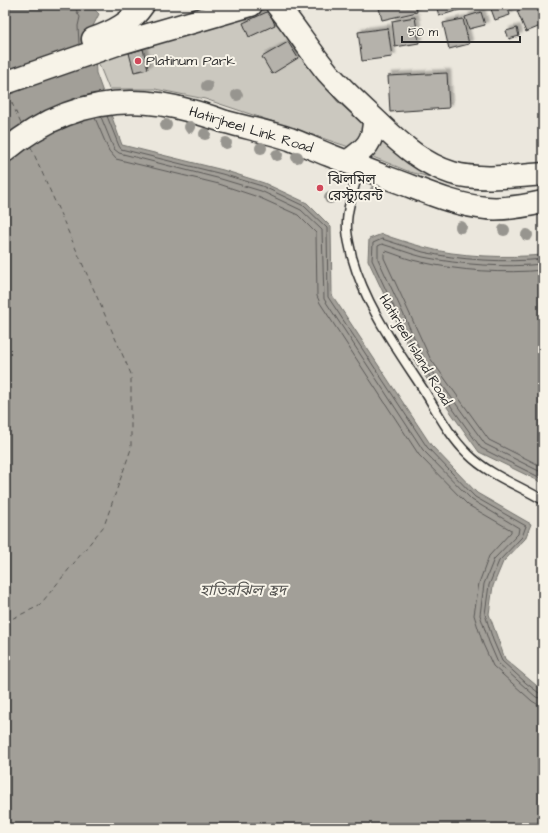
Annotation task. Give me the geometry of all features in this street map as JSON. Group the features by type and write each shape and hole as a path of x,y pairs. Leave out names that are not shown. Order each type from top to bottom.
{"main road":[{"path":"5,83 120,36 143,5"},
{"path":"5,69 197,13 251,5"},
{"path":"277,5 328,72 402,146 418,157 452,173 470,177 543,174"},
{"name":"Hatirjheel Link Road","path":"5,151 18,140 57,117 97,105 116,103 160,104 190,110 225,122 290,139 418,189 464,204 486,208 507,207 543,202"},
{"path":"354,165 361,152 372,140 374,119"},
{"path":"418,189 462,191 511,189 543,181"}],"lane":[{"name":"Hatirjeel Island Road","path":"354,165 352,194 347,224 349,244 356,271 371,306 389,339 439,416 468,454 489,471 543,500"}],"shaded area":[{"path":"273,7 318,77 337,101 405,161 438,179 410,172 346,146 205,99 155,89 109,89 96,57 191,32"}],"water":[{"name":"হাতিরঝিল হ্রদ","path":"5,5 90,5 99,14 93,26 96,73 122,145 223,170 264,183 307,203 331,227 332,295 431,445 477,493 531,524 525,539 503,562 493,586 489,614 505,659 543,691 543,828 5,828"},
{"path":"382,234 423,247 466,255 543,255 543,483 479,452 417,365 368,260 369,239"}],"building":[{"path":"393,5 416,5 417,12 382,20 379,8"},
{"path":"436,5 461,5 462,9 439,16"},
{"path":"501,5 507,5 510,15 495,20 491,9"},
{"path":"529,5 543,5 543,25 526,32 517,11"},
{"path":"269,11 275,25 249,37 243,23"},
{"path":"481,12 485,25 469,29 465,17"},
{"path":"415,17 419,43 395,47 392,21"},
{"path":"463,19 469,44 449,49 443,23"},
{"path":"388,28 392,57 362,61 358,32"},
{"path":"517,28 519,36 509,39 506,31"},
{"path":"288,42 298,58 272,74 262,57"},
{"name":"Platinum Park","path":"143,49 148,69 134,72 129,53"},
{"path":"447,73 449,108 390,112 388,76"}],"ferry route":[{"path":"8,94 22,126"},
{"path":"5,622 39,606 104,526 131,449 131,374 30,145"}],"place":[{"name":"Platinum Park","path":"138,61"},
{"name":"ঝিলমিল রেস্ট্যুরেন্ট","path":"320,188"}]}
